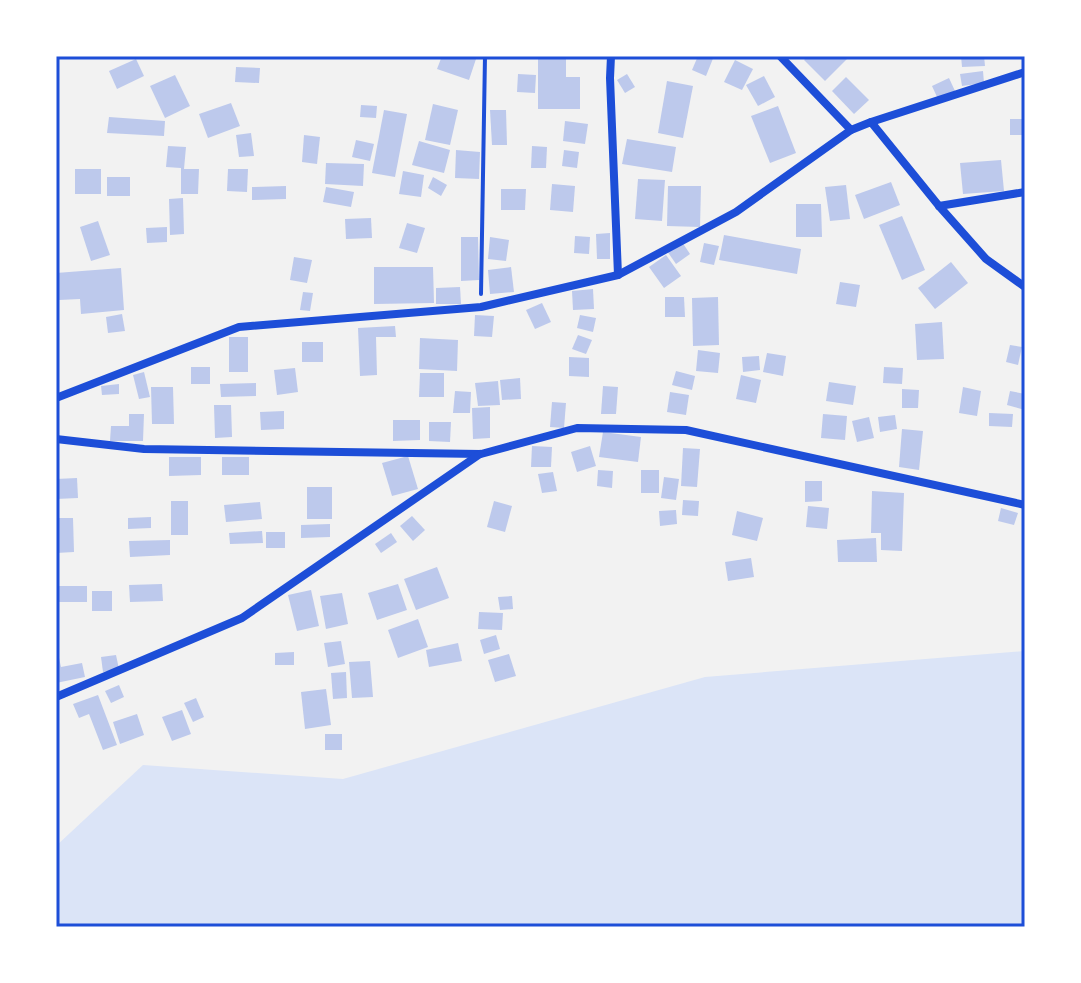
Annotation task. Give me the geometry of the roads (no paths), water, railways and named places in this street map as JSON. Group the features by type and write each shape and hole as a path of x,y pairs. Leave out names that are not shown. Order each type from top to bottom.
{"street":[{"path":"611,56 618,275"},
{"path":"780,56 851,130"},
{"path":"56,398 239,327 481,307 618,275 736,212 851,130 1025,72"},
{"path":"871,122 986,259 1025,287"},
{"path":"939,206 1025,192"},
{"path":"56,439 144,449 481,454 577,428 686,430 1025,505"},
{"path":"56,697 242,618 481,454"}]}
